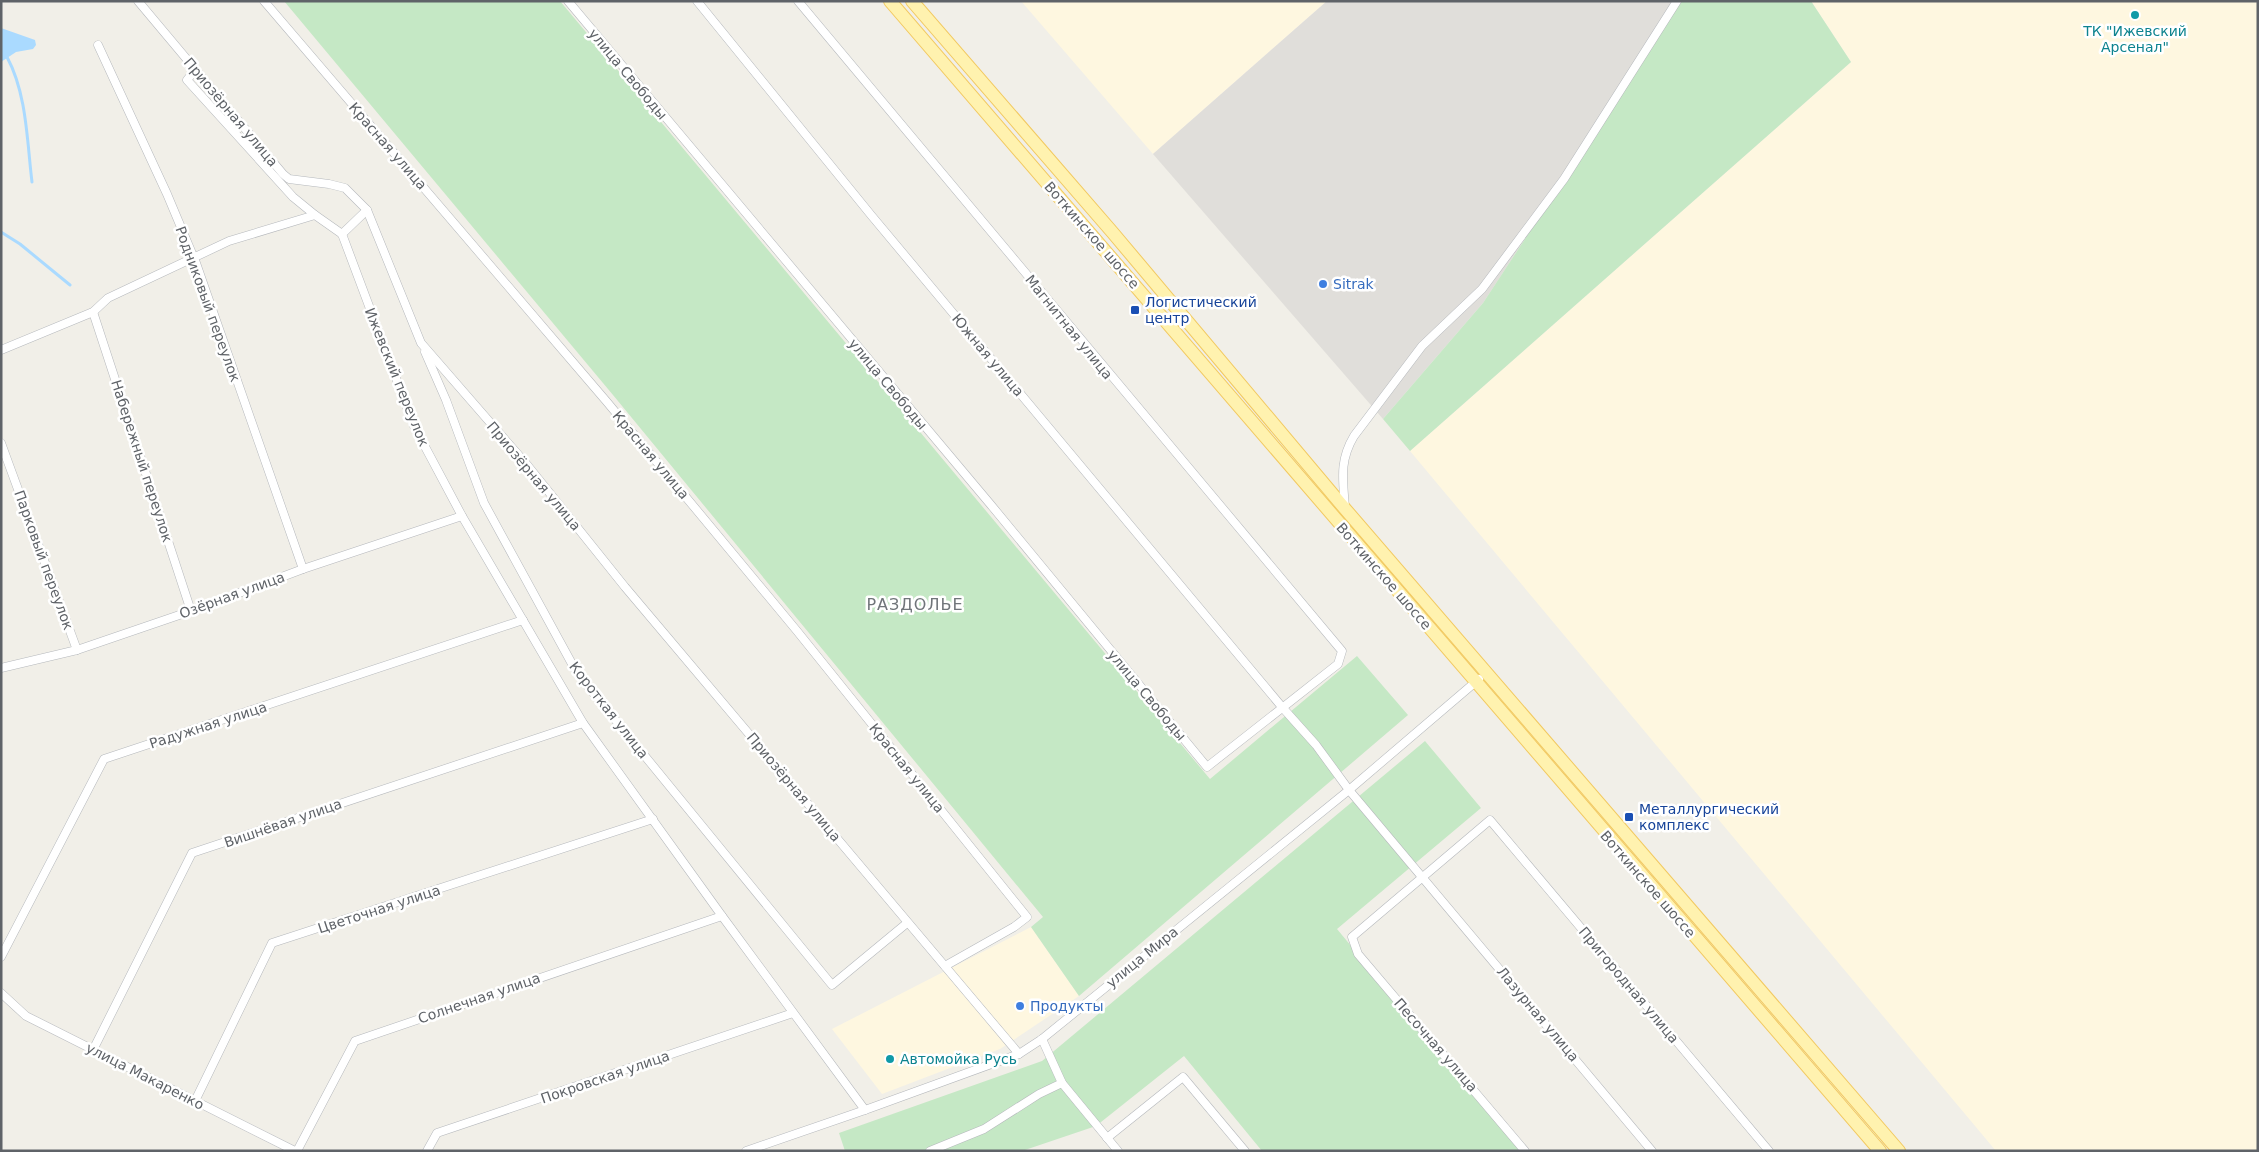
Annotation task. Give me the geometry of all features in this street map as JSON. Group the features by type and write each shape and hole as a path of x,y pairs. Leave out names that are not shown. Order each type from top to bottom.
{"main road":[{"name":"Воткинское шоссе","path":"890,1 1880,1151"},
{"name":"Воткинское шоссе","path":"912,1 1113,233 1346,510 1899,1151"}],"street":[{"name":"Приозёрная улица","path":"138,1 283,174 289,179 345,188 367,210 421,343 528,466 625,587 719,696 907,923 946,966 1019,1054"},
{"name":"Красная улица","path":"264,1 708,524 797,631 1027,917 1014,927 946,966"},
{"name":"улица Свободы","path":"568,1 990,505 1207,768 1282,707"},
{"name":"Южная улица","path":"697,1 871,215 1282,707 1316,745 1349,790"},
{"name":"Магнитная улица","path":"798,1 1342,651 1338,664 1282,707"},
{"path":"1346,510 1342,470 1346,450 1354,436 1422,346 1488,282 1564,178 1677,1"},
{"name":"Родниковый переулок","path":"98,45 167,194 193,257 302,569"},
{"path":"195,70 187,80 294,197 315,215 342,234 367,210"},
{"path":"1,350 92,312 108,298 193,257 246,235 315,215"},
{"name":"Ижевский переулок","path":"342,234 414,426 462,516 584,723 722,916 866,1110"},
{"name":"Набережный переулок","path":"92,312 191,611"},
{"name":"Короткая улица","path":"421,343 446,400 484,503 577,673 832,986 907,923"},
{"name":"Парковый переулок","path":"1,443 77,650"},
{"name":"Озёрная улица","path":"1,668 77,650 191,611 302,569 462,516"},
{"name":"Радужная улица","path":"1,957 104,760 523,620"},
{"name":"улица Мира","path":"746,1151 866,1110 1019,1054 1042,1039 1349,790 1487,673"},
{"name":"Вишнёвая улица","path":"93,1050 192,853 584,723"},
{"name":"Лазурная улица","path":"1349,790 1652,1151"},
{"name":"Цветочная улица","path":"195,1101 272,944 653,819"},
{"name":"Пригородная улица","path":"1423,878 1490,820 1769,1151"},
{"name":"Песочная улица","path":"1423,878 1352,937 1358,954 1525,1151"},
{"name":"Солнечная улица","path":"296,1151 355,1040 722,916"},
{"name":"улица Макаренко","path":"1,993 26,1016 296,1151"},
{"name":"Покровская улица","path":"427,1151 437,1134 793,1013"},
{"path":"1042,1039 1062,1083 1118,1151"},
{"path":"1107,1138 1183,1077 1245,1151"},
{"path":"930,1151 984,1129 1039,1094 1062,1083"}],"shaded area":[{"path":"1021,1 1327,1 1153,154"},
{"path":"1327,1 1681,1 1483,303 1383,419 1153,154"},
{"path":"1811,1 2258,1 2258,1151 1996,1151 1410,451 1851,62"},
{"path":"1031,927 1079,996 1000,1049 882,1094 832,1029"}],"green space":[{"path":"284,1 560,1 1210,779 1357,656 1408,715 1079,996 1031,927 1043,917 613,395"},
{"path":"1681,1 1811,1 1851,62 1410,451 1383,419 1483,303"},
{"path":"1425,741 1481,808 1337,929 1521,1151 1262,1151 1184,1056 1096,1126 1022,1151 845,1151 839,1133 1042,1061"}],"water":[{"path":"1,28 35,40 36,45 33,49 16,52 1,62"}],"waterway":[{"path":"7,57 19,87 32,182"},
{"path":"1,232 20,244 70,285"}],"place":[{"name":"ТК \"Ижевский Арсенал\"","path":"2135,15"},
{"name":"Sitrak","path":"1323,284"},
{"name":"Логистический центр","path":"1135,310"},
{"name":"Металлургический комплекс","path":"1629,817"},
{"name":"Продукты","path":"1020,1006"},
{"name":"Автомойка Русь","path":"890,1059"}],"district":[{"name":"РАЗДОЛЬЕ","path":"915,604"}]}
